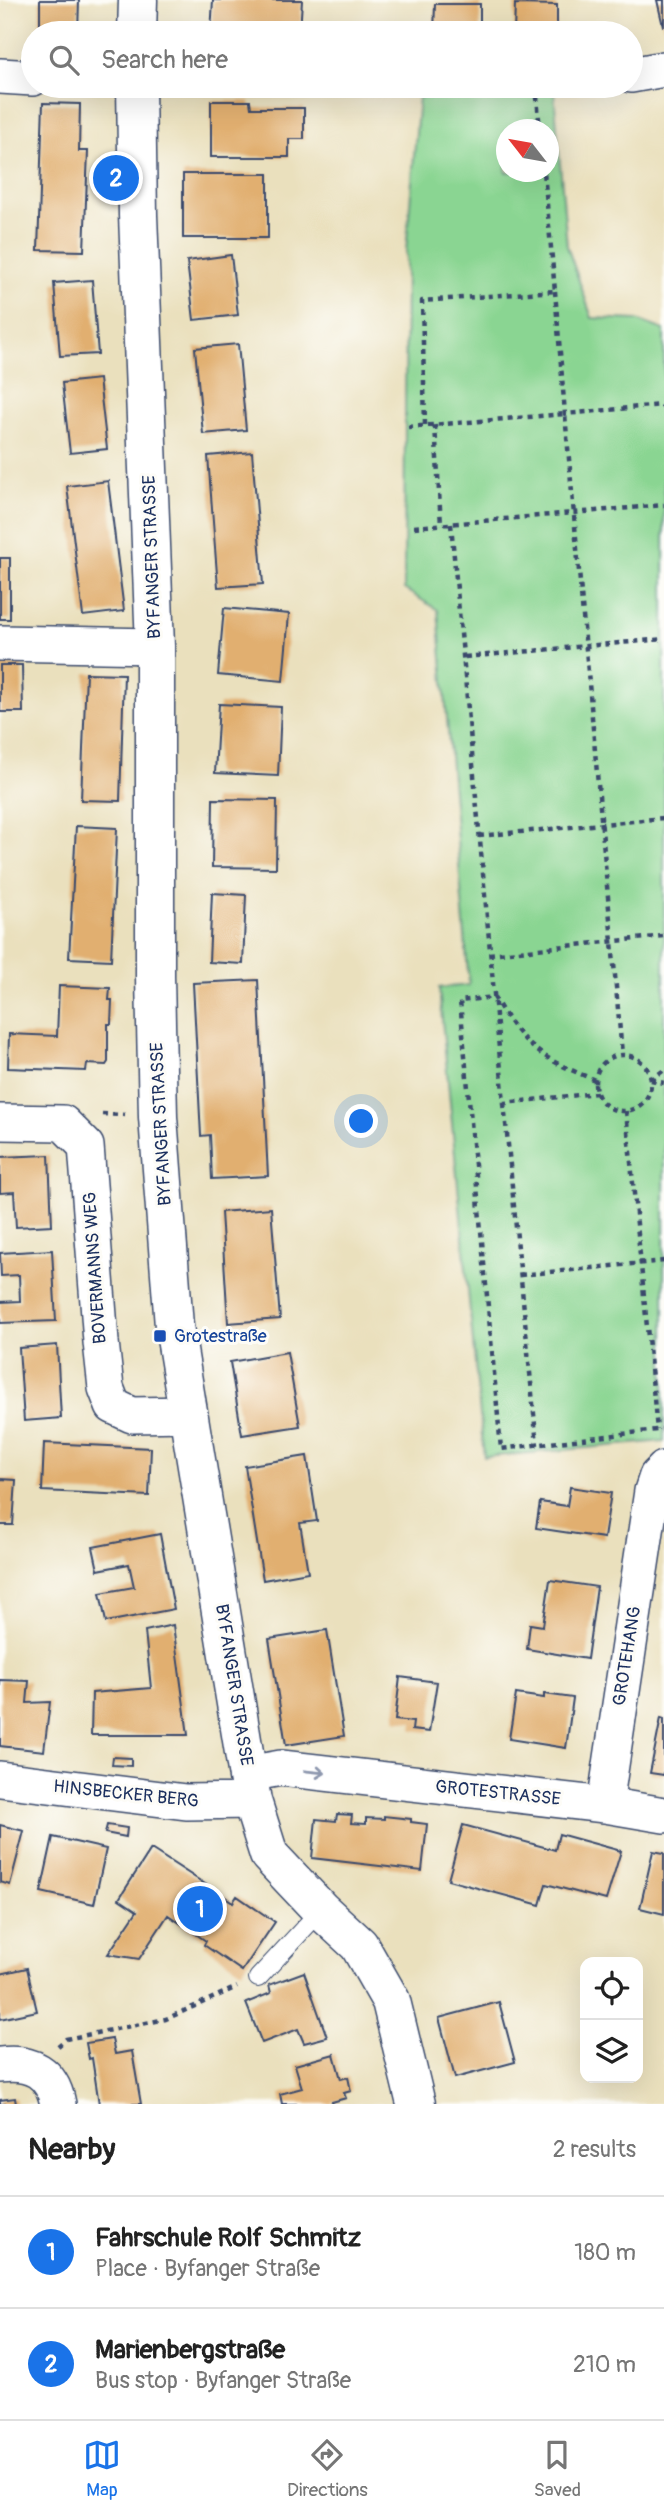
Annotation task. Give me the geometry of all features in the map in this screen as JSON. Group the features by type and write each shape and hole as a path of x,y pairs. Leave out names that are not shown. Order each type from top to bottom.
{"street":[{"path":"137,21 138,0"},
{"path":"643,73 664,69"},
{"path":"0,76 21,77"},
{"name":"BYFANGER STRASSE","path":"136,98 138,215 155,646 155,976 158,1117 174,1326 250,1788 269,1855 321,1910 359,1945 391,2001 416,2104"},
{"path":"0,643 155,646"},
{"name":"BOVERMANNS WEG","path":"0,1122 64,1123 86,1146 106,1388 113,1406 132,1415 189,1415"},
{"name":"GROTEHANG","path":"605,1805 652,1491 657,1476 664,1469"},
{"name":"GROTESTRASSE","path":"250,1788 281,1768 605,1805 664,1815"},
{"name":"HINSBECKER BERG","path":"0,1779 186,1802 250,1788"},
{"path":"17,2066 46,2076 55,2088 58,2104"}],"lane":[{"path":"258,1978 321,1910"}],"path":[{"path":"537,98 539,119"},
{"path":"545,182 622,1054"},
{"path":"425,425 422,301 555,291"},
{"path":"408,427 661,405 664,408"},
{"path":"435,425 441,525"},
{"path":"414,527 664,505"},
{"path":"451,524 465,657 489,954 537,1445"},
{"path":"465,657 664,639"},
{"path":"479,836 664,818"},
{"path":"489,954 664,936"},
{"path":"494,998 513,1028 544,1057 594,1080"},
{"path":"494,998 460,1001 501,1449 661,1430 626,1111"},
{"path":"622,1054 638,1059 645,1065 651,1080 650,1089 642,1104 626,1111 609,1107 597,1093 594,1080 601,1065 622,1054"},
{"path":"651,1080 664,1070"},
{"path":"651,1080 664,1083"},
{"path":"504,1102 597,1093"},
{"path":"520,1275 664,1261"},
{"path":"17,2066 66,2039 166,2019 258,1978"}],"green space":[{"path":"419,98 555,98 556,119 496,119 496,182 559,182 559,151 567,246 592,318 637,320 664,330 664,1441 484,1457 439,988 469,985 438,610 404,589 406,252"}],"building":[{"path":"40,0 79,0 78,21 40,21"},
{"path":"213,0 302,0 301,21 212,21"},
{"path":"657,0 664,0 664,26 663,26"},
{"path":"435,4 480,4 480,21 434,21"},
{"path":"515,4 557,5 557,21 514,21"},
{"path":"211,101 250,101 251,108 304,108 304,139 289,139 289,157 211,157"},
{"path":"43,103 80,104 79,151 88,151 84,251 38,250"},
{"path":"183,174 268,174 268,238 183,238"},
{"path":"231,255 238,315 194,320 187,261"},
{"path":"92,280 98,354 60,356 54,283"},
{"path":"238,344 246,430 203,434 195,348"},
{"path":"99,379 107,449 70,453 62,383"},
{"path":"252,452 263,584 218,587 208,456"},
{"path":"108,481 124,611 83,616 67,486"},
{"path":"0,558 10,558 10,619 0,619"},
{"path":"224,608 289,614 283,681 218,675"},
{"path":"0,665 22,665 23,712 0,712"},
{"path":"86,673 124,674 120,801 81,800"},
{"path":"219,704 281,707 278,776 215,773"},
{"path":"213,799 277,800 276,868 212,867"},
{"path":"76,826 117,828 111,960 69,958"},
{"path":"212,893 246,895 243,964 209,962"},
{"path":"258,980 268,1176 212,1179 210,1135 201,1136 193,983"},
{"path":"59,986 110,988 109,1000 112,1000 111,1024 108,1024 108,1062 106,1065 87,1064 86,1071 8,1068 9,1034 57,1036"},
{"path":"49,1155 52,1225 16,1227 14,1192 0,1193 0,1157"},
{"path":"271,1208 280,1319 228,1323 221,1212"},
{"path":"52,1250 56,1321 0,1323 0,1302 20,1301 19,1275 1,1276 0,1253"},
{"path":"57,1345 61,1418 24,1421 19,1348"},
{"path":"287,1352 300,1426 242,1435 230,1362"},
{"path":"44,1443 151,1448 149,1496 42,1491"},
{"path":"307,1456 317,1521 300,1523 308,1572 263,1580 245,1466"},
{"path":"0,1479 16,1480 13,1525 0,1525"},
{"path":"570,1487 611,1493 604,1538 536,1528 540,1502 567,1506"},
{"path":"160,1534 174,1609 106,1622 100,1593 134,1587 129,1564 98,1570 93,1547"},
{"path":"550,1580 597,1587 587,1659 527,1649 530,1624 543,1626"},
{"path":"173,1625 188,1735 91,1735 92,1693 151,1688 145,1631"},
{"path":"327,1630 344,1736 286,1745 269,1639"},
{"path":"400,1677 437,1682 429,1732 412,1730 413,1722 395,1720"},
{"path":"0,1680 29,1681 27,1703 50,1702 44,1751 0,1746"},
{"path":"516,1694 573,1698 566,1748 509,1739"},
{"path":"661,1718 664,1719 664,1775 650,1773"},
{"path":"113,1757 131,1758 131,1766 112,1765"},
{"path":"337,1814 352,1815 351,1823 366,1824 366,1818 384,1819 384,1816 427,1824 422,1871 312,1858 316,1819 336,1821"},
{"path":"0,1825 24,1831 10,1885 0,1882"},
{"path":"107,1825 127,1828 126,1837 105,1833"},
{"path":"463,1825 555,1850 559,1834 621,1851 606,1900 546,1884 540,1905 448,1880"},
{"path":"53,1837 106,1849 94,1904 41,1892"},
{"path":"151,1849 233,1902 237,1896 275,1922 242,1971 204,1945 206,1941 168,1915 139,1959 108,1954 137,1911 119,1899"},
{"path":"653,1851 664,1853 664,1914 640,1908"},
{"path":"27,1968 37,2011 0,2019 0,1974"},
{"path":"304,1972 327,2037 304,2043 298,2029 262,2043 246,2003 271,1993 269,1985"},
{"path":"499,2002 515,2062 455,2078 439,2018"},
{"path":"112,2039 115,2054 132,2051 141,2104 99,2104 92,2058 89,2059 86,2043"},
{"path":"334,2054 341,2079 348,2077 351,2091 344,2093 346,2098 332,2102 333,2104 282,2104 280,2094 302,2088 295,2065"},
{"path":"15,2098 16,2104 0,2104 0,2100"}],"place":[{"name":"Marienbergstraße","path":"116,178"},
{"name":"Grotestraße","path":"160,1336"},
{"name":"Fahrschule Rolf Schmitz","path":"200,1909"}]}
